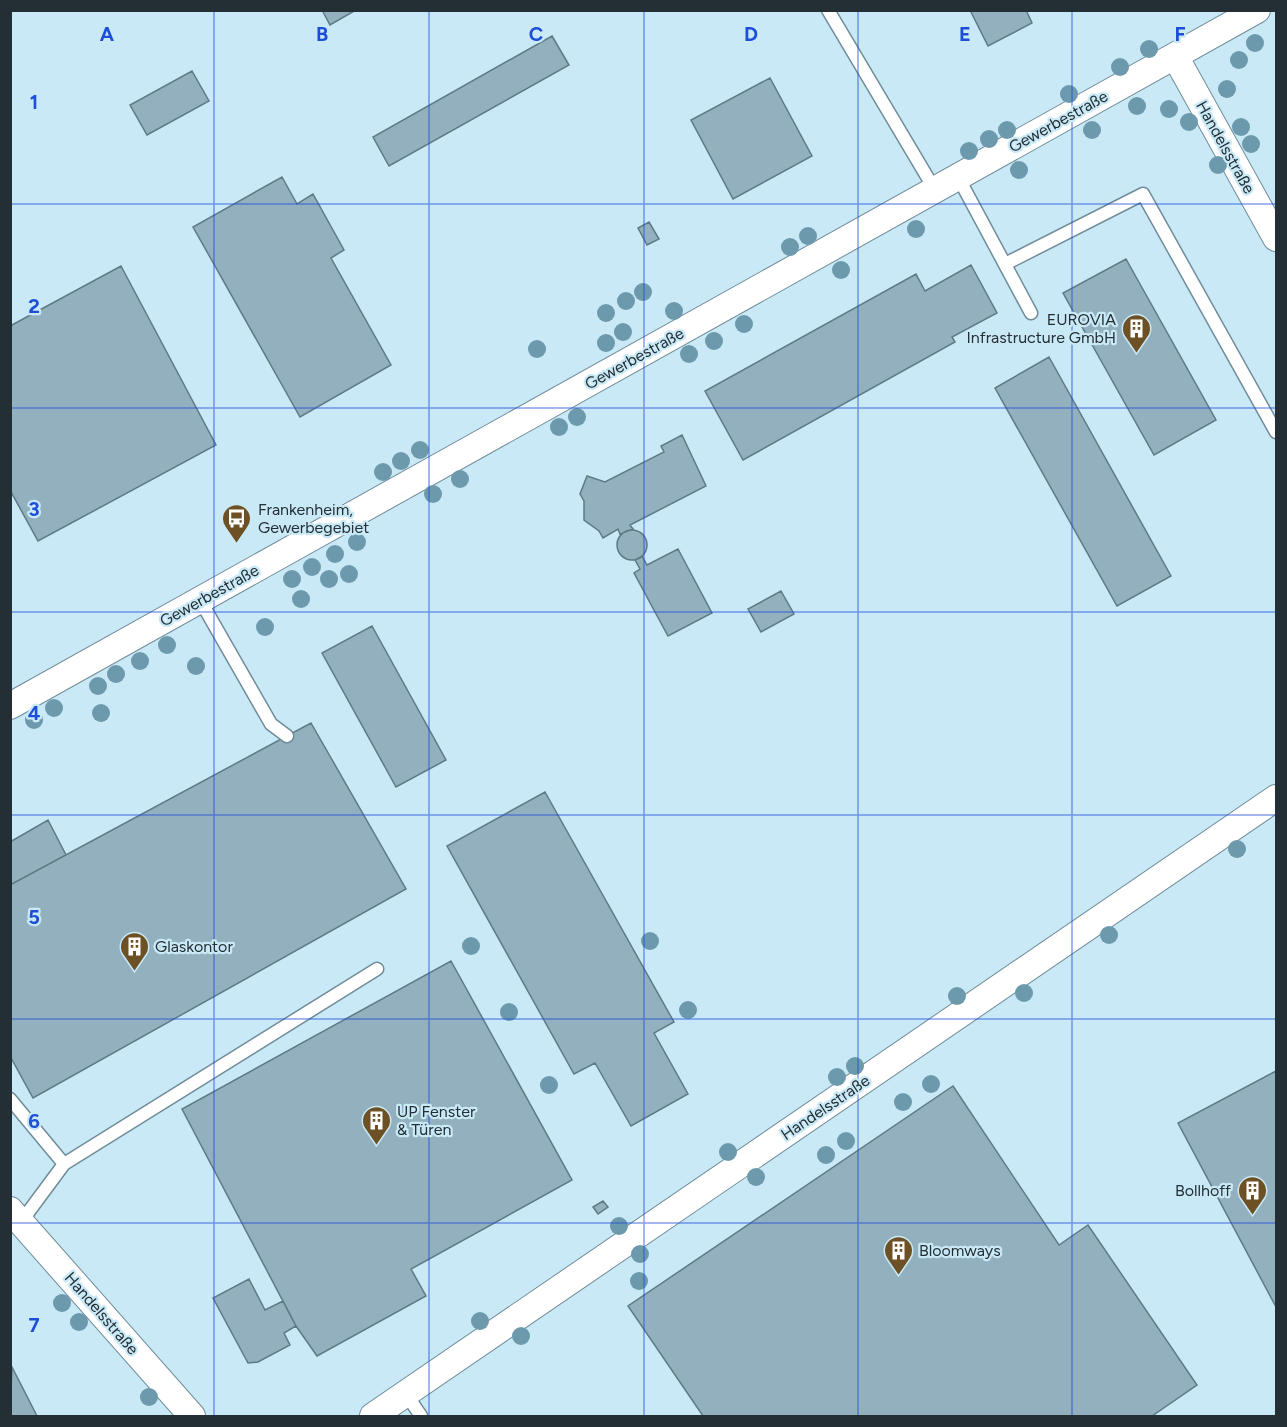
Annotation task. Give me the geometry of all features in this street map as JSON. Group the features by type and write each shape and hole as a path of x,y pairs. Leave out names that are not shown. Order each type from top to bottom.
{"street":[{"name":"Gewerbestraße","path":"10,706 1257,10"},
{"name":"Handelsstraße","path":"1174,56 1276,238"},
{"name":"Handelsstraße","path":"373,1416 1276,798"},
{"name":"Handelsstraße","path":"16,1216 192,1416"}],"lane":[{"path":"828,10 935,190"},
{"path":"958,177 1031,313"},
{"path":"1005,264 1143,194 1276,432"},
{"path":"200,600 271,724 287,736"},
{"path":"16,1216 64,1164 377,969"},
{"path":"10,1099 64,1164"},
{"path":"406,1394 421,1416"}],"building":[{"path":"322,10 356,10 330,25"},
{"path":"970,10 1026,10 1032,23 988,46"},
{"path":"552,36 569,65 389,166 373,137"},
{"path":"192,71 209,101 147,135 130,105"},
{"path":"770,78 812,156 733,199 691,120"},
{"path":"282,177 297,204 313,194 344,250 331,258 391,365 300,417 193,227"},
{"path":"649,222 659,239 647,245 638,228"},
{"name":"EUROVIA Infrastructure GmbH","path":"1126,259 1216,420 1154,455 1063,293"},
{"path":"971,265 997,313 952,337 955,342 743,460 705,391 916,274 925,291"},
{"path":"121,266 216,445 38,541 10,490 10,326"},
{"path":"1049,357 1171,576 1117,606 995,388"},
{"path":"682,435 706,486 630,525 633,529 620,534 618,529 603,538 599,531 584,520 584,501 580,494 587,476 605,482 664,452 661,446"},
{"path":"632,530 643,534 647,545 643,556 632,560 621,556 617,545 621,534"},
{"path":"678,549 712,613 668,636 634,573 640,569 635,560 642,556 647,565"},
{"path":"781,591 794,614 761,632 748,609"},
{"path":"372,626 446,760 396,787 322,653"},
{"name":"Glaskontor","path":"311,723 406,889 33,1098 10,1056 10,885"},
{"path":"545,792 674,1022 654,1033 688,1094 631,1126 595,1063 574,1074 447,846"},
{"path":"48,820 66,855 10,885 10,842"},
{"name":"UP Fenster & Türen","path":"451,961 572,1180 411,1269 426,1296 317,1356 296,1326 182,1109"},
{"name":"Bollhoff","path":"1276,1071 1276,1307 1178,1123"},
{"name":"Bloomways","path":"953,1086 1059,1245 1088,1225 1197,1385 1152,1416 703,1416 628,1306"},
{"path":"603,1201 608,1207 598,1214 593,1207"},
{"path":"249,1279 265,1310 283,1301 296,1326 284,1333 290,1345 258,1362 248,1363 213,1298"},
{"path":"12,1367 37,1416 10,1416"}],"place":[{"name":"EUROVIA Infrastructure GmbH","path":"1137,354"},
{"name":"Frankenheim, Gewerbegebiet","path":"237,544"},
{"name":"Glaskontor","path":"134,972"},
{"name":"UP Fenster & Türen","path":"376,1146"},
{"name":"Bollhoff","path":"1252,1216"},
{"name":"Bloomways","path":"898,1276"}]}
